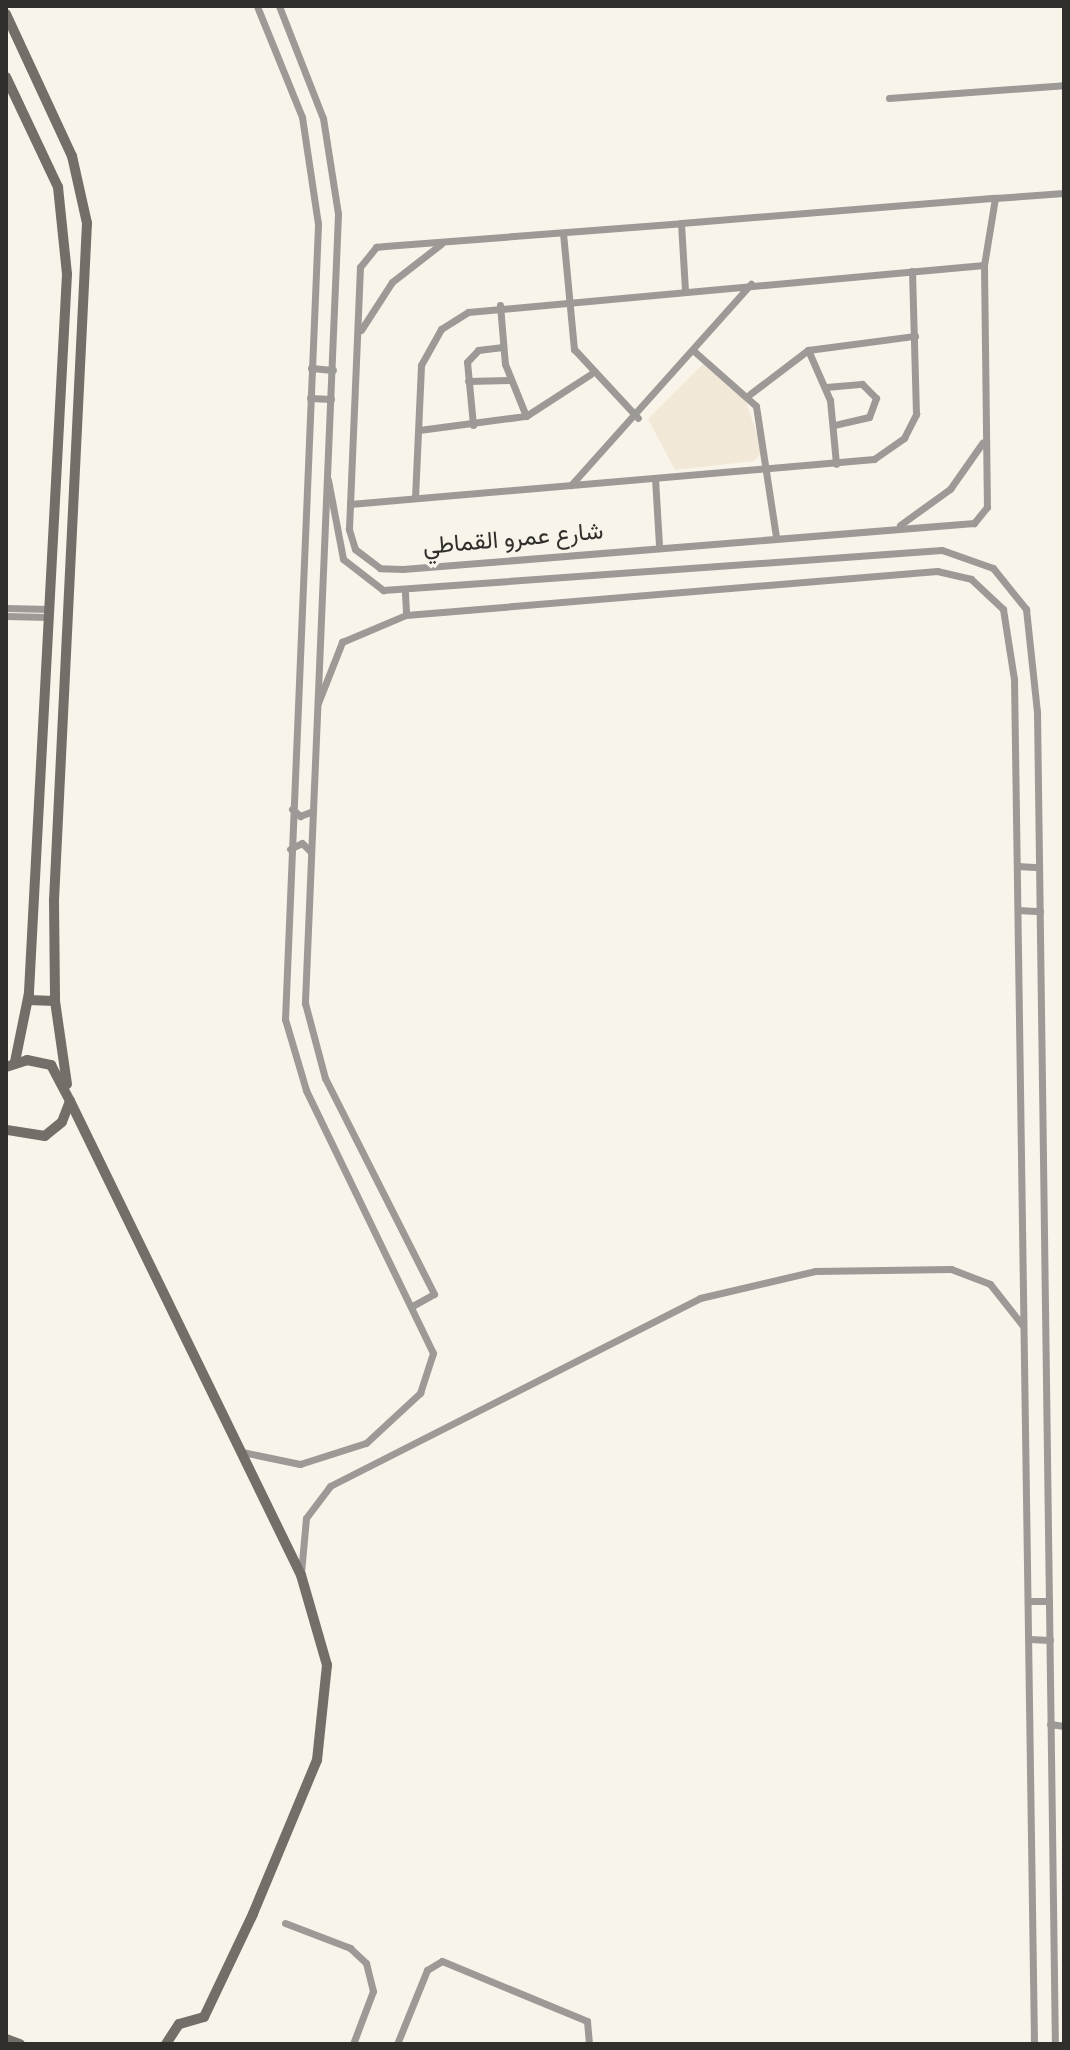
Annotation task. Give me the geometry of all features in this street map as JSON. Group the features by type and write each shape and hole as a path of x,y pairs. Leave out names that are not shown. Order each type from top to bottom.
{"street":[{"path":"239,1451 300,1464 366,1443 428,1380 432,1344 291,1048 283,987 310,398 314,181 295,95 257,6"},
{"path":"279,6 317,96 332,160 333,370 304,987 313,1045 434,1294 414,1305"},
{"path":"6,14 11,47 64,137 85,205 55,1001 70,1101 301,1575 326,1656 321,1745 227,1975 204,2017 179,2024 166,2044"},
{"path":"6,77 49,160 63,207 58,456 28,1000 10,1065 51,1065 67,1084"},
{"path":"889,98 1064,85"},
{"name":"شارع عمرو القماطي","path":"995,198 984,265 987,507 980,519 391,569 355,549 350,504 360,267 368,252 445,242 995,198 1064,193"},
{"path":"681,223 685,290"},
{"path":"563,233 574,349 591,374 638,418"},
{"name":"شارع عمرو القماطي","path":"359,335 392,282 445,242"},
{"path":"415,498 421,365 432,340 453,319 500,305 984,265"},
{"path":"350,504 836,464 886,454 909,431 917,405 912,271"},
{"path":"571,485 638,418 751,284"},
{"path":"500,305 509,380 526,416"},
{"path":"750,394 808,350 915,336"},
{"path":"473,425 468,381 473,353 503,347"},
{"path":"808,350 826,387 835,425 836,464"},
{"path":"695,352 750,394 770,469 776,537"},
{"path":"311,368 333,370"},
{"path":"419,430 526,416 591,374"},
{"path":"468,381 509,380"},
{"path":"826,387 862,384 876,398 869,417 835,425"},
{"path":"310,398 331,399"},
{"path":"59,422 79,424"},
{"name":"شارع عمرو القماطي","path":"895,527 950,489 984,440"},
{"path":"58,456 77,454"},
{"path":"655,478 659,546"},
{"path":"328,480 336,542 348,568 373,587 405,593 928,550 981,561 1012,586 1033,632 1040,911 1055,2044"},
{"path":"318,703 342,642 406,615 929,571 963,575 995,598 1012,633 1034,2044"},
{"path":"405,593 406,615"},
{"path":"8,612 50,613"},
{"path":"292,809 300,816 313,811"},
{"path":"290,849 302,843 310,851"},
{"path":"1017,866 1039,867"},
{"path":"1018,910 1040,911"},
{"path":"28,1000 55,1001"},
{"path":"6,1130 45,1136 62,1122 70,1101"},
{"path":"301,1575 304,1528 316,1501 375,1460 646,1321 777,1277 853,1268 962,1271 990,1284 1023,1326"},
{"path":"366,1443 375,1460"},
{"path":"1028,1601 1049,1601"},
{"path":"1029,1639 1050,1640"},
{"path":"1050,1724 1064,1726"},
{"path":"1051,1904 1064,1904"},
{"path":"285,1923 350,1948 366,1963 373,1991 353,2044"},
{"path":"397,2044 427,1970 442,1961 587,2021 589,2044"},
{"path":"6,2039 20,2044"}],"shaded area":[{"path":"703,364 745,399 763,451 754,461 675,470 648,419"}]}
